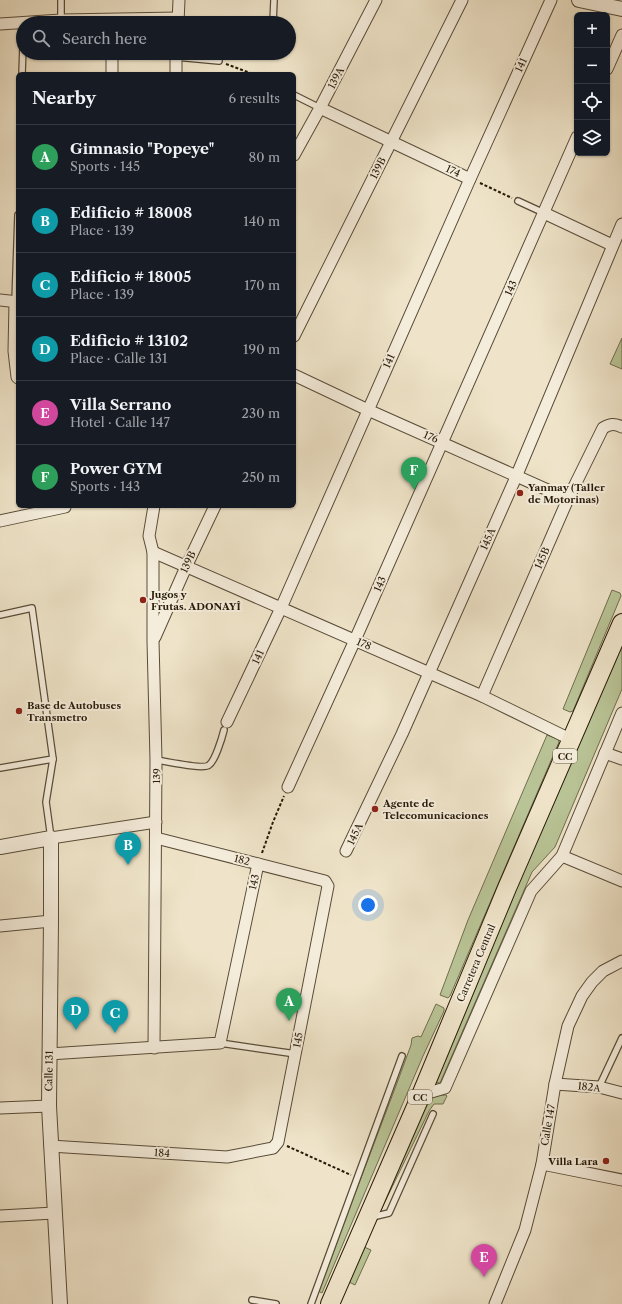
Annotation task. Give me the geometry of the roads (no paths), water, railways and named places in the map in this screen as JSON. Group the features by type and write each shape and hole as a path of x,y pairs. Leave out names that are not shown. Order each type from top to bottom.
{"main road":[{"name":"Carretera Central","path":"330,1304 421,1095 507,888 622,623"}],"street":[{"path":"178,16 179,0"},
{"name":"139A","path":"296,151 376,0"},
{"name":"139B","path":"296,332 462,0"},
{"name":"141","path":"226,726 281,608 470,179 551,0"},
{"path":"579,0 622,9"},
{"path":"0,24 16,23"},
{"path":"610,62 622,35"},
{"path":"112,60 112,72"},
{"path":"176,60 176,72"},
{"name":"174","path":"320,108 391,143 470,179"},
{"name":"143","path":"288,787 443,443 574,144"},
{"path":"544,213 612,245"},
{"name":"145A","path":"346,851 393,754 516,477 622,224"},
{"path":"0,300 16,302"},
{"path":"16,318 14,351 16,368"},
{"name":"176","path":"296,376 516,477 568,499"},
{"name":"145B","path":"482,696 568,499 603,428 610,424 616,424 622,427"},
{"path":"0,521 61,508"},
{"name":"139","path":"154,508 149,536 153,552 153,641 156,760 154,1048"},
{"name":"139B","path":"153,641 214,508"},
{"name":"178","path":"153,552 482,696 572,740"},
{"path":"421,1095 445,1088 531,891 562,856 622,713"},
{"path":"606,752 622,759"},
{"path":"0,847 156,822"},
{"name":"Calle 131","path":"51,838 49,1106 50,1146 60,1304"},
{"name":"182","path":"156,838 325,881 327,883"},
{"path":"562,856 622,881"},
{"name":"143","path":"220,1043 258,864"},
{"name":"145","path":"276,1145 296,1054 328,886 327,883"},
{"path":"0,926 51,921"},
{"name":"Calle 147","path":"495,1304 525,1230 542,1164 555,1084 568,1026 582,996 603,971 622,961"},
{"path":"49,1054 220,1043"},
{"name":"182А","path":"555,1084 599,1087 622,1093"},
{"path":"0,1108 49,1106"},
{"name":"184","path":"50,1146 227,1157 276,1145"},
{"path":"542,1164 622,1180"},
{"path":"0,1216 54,1213"}],"lane":[{"path":"61,0 61,16"},
{"path":"273,16 274,0"},
{"path":"22,60 22,72"},
{"path":"212,60 219,61"},
{"name":"174","path":"296,96 320,108"},
{"path":"518,201 544,213"},
{"path":"0,615 32,608 53,759 46,802 51,838"},
{"path":"156,760 197,767 209,766 226,726"},
{"path":"0,768 53,759"},
{"path":"599,1087 622,1038"},
{"path":"220,1043 296,1054"},
{"path":"311,1304 402,1056"},
{"path":"367,1218 388,1213 432,1114"},
{"path":"252,1300 276,1304"}],"place":[{"name":"Power GYM","path":"414,490"},
{"name":"Yanmay (Taller de Motorinas)","path":"520,493"},
{"name":"Jugos y Frutas. ADONAYÎ","path":"143,600"},
{"name":"Base de Autobuses Transmetro","path":"19,711"},
{"name":"Agente de Telecomunicaciones","path":"375,809"},
{"name":"Edificio # 18008","path":"128,865"},
{"name":"Gimnasio \"Popeye\"","path":"289,1021"},
{"name":"Edificio # 13102","path":"76,1030"},
{"name":"Edificio # 18005","path":"115,1033"},
{"name":"Villa Lara","path":"606,1161"},
{"name":"Villa Serrano","path":"484,1277"}]}
